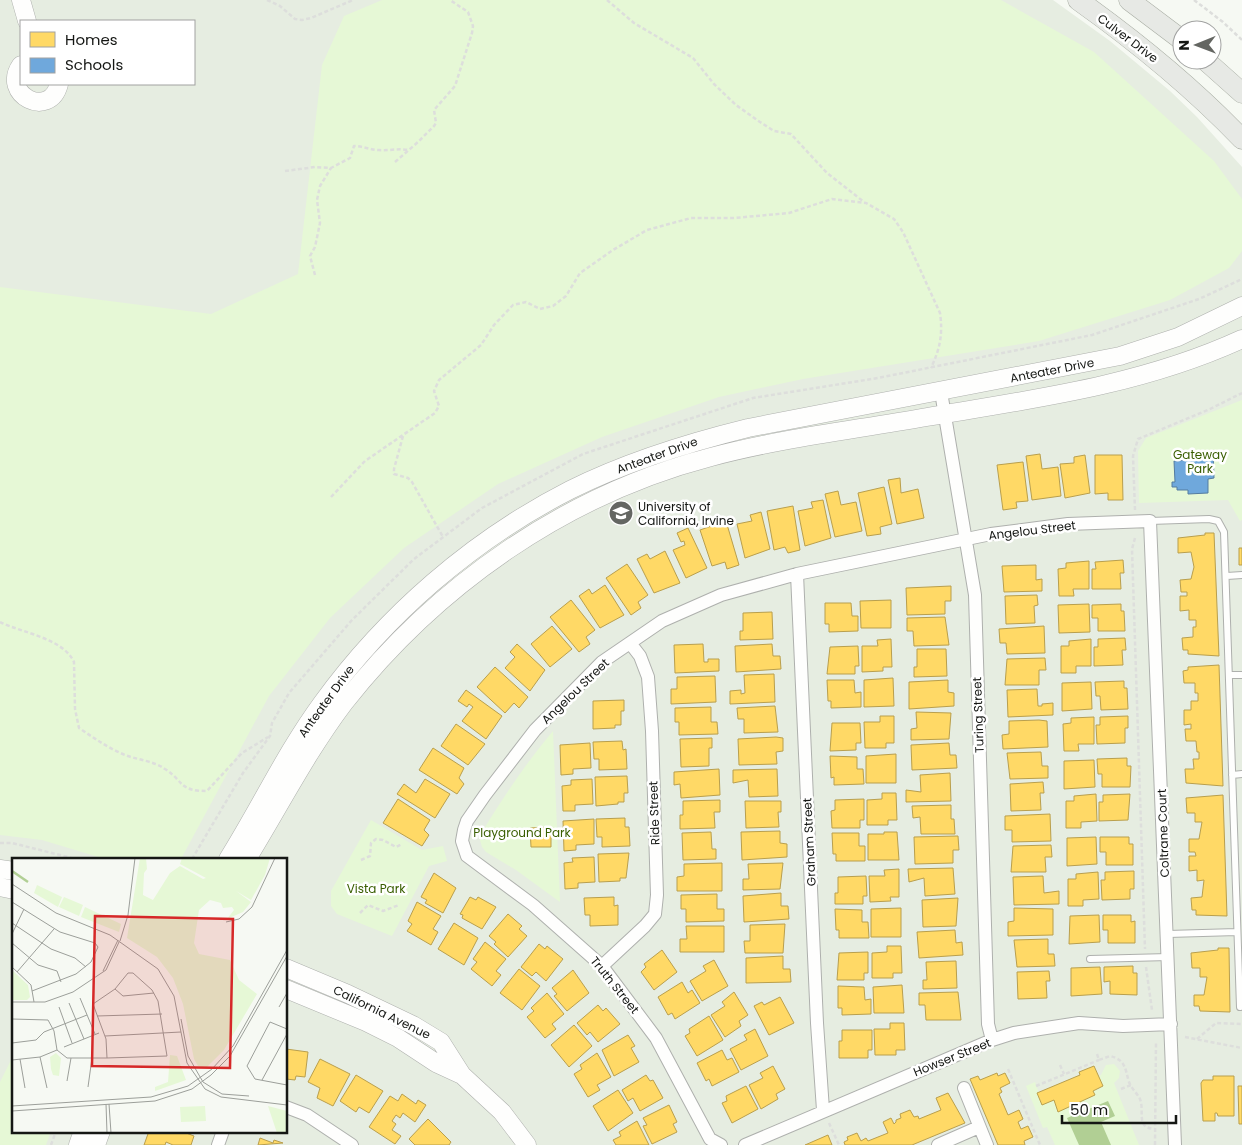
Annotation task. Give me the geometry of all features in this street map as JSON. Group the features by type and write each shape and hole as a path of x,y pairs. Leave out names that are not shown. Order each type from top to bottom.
{"main road":[{"path":"21,0 27,20"},
{"name":"Culver Drive","path":"1078,0 1173,73 1242,139"},
{"path":"1129,0 1172,32"},
{"path":"20,66 15,82 18,92 26,99 37,102 48,100 56,92 59,85"},
{"path":"1217,70 1242,93"},
{"name":"Anteater Drive","path":"229,858 298,738 345,673 371,643 421,593 500,531 570,490 636,461 691,442 748,428 941,392 1086,363 1149,348 1178,337 1242,306"},
{"name":"Anteater Drive","path":"248,858 322,733 371,671 427,612 493,560 530,535 576,509 624,486 708,458 764,444 1033,401 1158,372 1204,357 1242,339"},
{"name":"California Avenue","path":"288,969 348,994 413,1025 441,1042 462,1075 502,1112 527,1145"},
{"name":"California Avenue","path":"288,990 366,1022 436,1063 462,1075"},
{"path":"78,1145 83,1132"},
{"path":"96,1145 101,1132"}],"street":[{"name":"Turing Street","path":"941,392 975,595 988,1024 992,1040"},
{"name":"Angelou Street","path":"464,830 467,821 485,795 535,730 602,662 662,621 721,595 798,574 967,539 1030,528 1150,521"},
{"name":"Coltrane Court","path":"1150,521 1172,1024 1175,1145"},
{"name":"Graham Street","path":"798,574 817,1023 824,1110"},
{"name":"Ride Street","path":"602,966 645,926 654,914 657,895 652,731 648,677 640,656 630,643"},
{"name":"Truth Street","path":"464,830 462,841 467,856 533,904 602,966 656,1038 710,1139 721,1145"},
{"name":"Howser Street","path":"745,1145 992,1040 1014,1033 1080,1024 1123,1026 1172,1024"},
{"path":"964,1088 987,1145"},
{"path":"288,1108 307,1115 352,1145"},
{"path":"938,1145 979,1127"},
{"path":"218,1145 224,1132"}],"lane":[{"name":"Angelou Street","path":"1150,521 1209,519 1218,521 1224,532 1227,576 1232,775 1239,873 1237,932 1240,1007"},
{"path":"1227,576 1242,575"},
{"path":"1229,675 1242,674"},
{"path":"1232,775 1242,774"},
{"path":"1168,934 1237,932"},
{"path":"1090,959 1168,957"}],"path":[{"path":"267,0 280,6 296,19 302,20 353,0"},
{"path":"395,162 436,123 434,110 455,86 472,34 472,26 468,12 450,0"},
{"path":"607,0 634,23 693,58 725,94 774,131 790,134 827,173 866,203 894,219 910,244 940,313 940,350 931,368"},
{"path":"1194,0 1223,22 1242,40"},
{"path":"315,275 310,256 315,247 320,223 317,200 322,181 332,168 350,158 354,146 366,146 380,150 397,148 408,150"},
{"path":"285,170 314,167 332,168"},
{"path":"331,497 365,461 435,413 440,406 434,391 439,380 481,345 506,312 520,302 526,302 540,309 553,306 566,296 580,272 647,230 691,218 734,218 789,213 832,199 866,203"},
{"path":"1152,1010 1145,958 1132,549 1136,539 1133,456 1138,439 1210,409 1242,393"},
{"path":"403,435 394,474 408,478 412,482 442,538"},
{"path":"0,622 58,646 71,655 74,662 75,708 79,728 100,742 126,755 166,769 181,785 193,791 207,791 242,753 270,736"},
{"path":"361,860 370,856 371,844 376,839 383,840 396,847 402,844"},
{"path":"0,843 12,843 72,858"},
{"path":"360,913 368,905 383,911 391,906 399,905"},
{"path":"1196,1039 1216,1023 1242,1024"},
{"path":"1185,1037 1242,1048"},
{"path":"1155,1145 1156,1040"},
{"path":"1097,1054 1099,1060"},
{"path":"1036,1086 1110,1056 1122,1061 1126,1066 1131,1085 1140,1099 1142,1123 1146,1127 1155,1129"},
{"path":"1060,1065 1064,1074"},
{"path":"1008,1069 1040,1145"},
{"path":"1121,1089 1131,1085"},
{"path":"824,1110 838,1145"},
{"path":"51,1145 56,1132"}],"shaded area":[{"name":"University of California, Irvine","path":"0,0 1053,0 1110,41 1170,91 1197,117 1242,167 1242,1145 0,1145"},
{"path":"1108,1101 1115,1116 1101,1122 1111,1145 1079,1145 1067,1118"}],"green space":[{"path":"382,0 1001,0 1094,52 1214,161 1242,199 1242,251 1229,268 1170,300 1039,341 803,379 719,397 602,437 498,484 404,548 330,618 269,696 182,858 102,858 42,840 0,835 0,287 211,314 298,274 322,65 344,16"},
{"name":"Gateway Park","path":"1242,400 1242,520 1240,521 1228,500 1139,503 1138,451 1146,438"},
{"name":"Playground Park","path":"553,731 560,902 516,870 486,852 480,840 482,832 507,793"},
{"name":"Vista Park","path":"371,820 422,850 443,846 447,861 429,866 392,936 337,914 331,906 331,891"},
{"path":"12,1058 12,1132 51,1132 46,1145 0,1145 0,1082"},
{"path":"1114,1064 1120,1071 1119,1078 1114,1083 1139,1145 1055,1145 1047,1127 1043,1128 1026,1086 1035,1082 1039,1093 1101,1075 1106,1065"}],"building: Homes":[{"path":"1040,454 1042,469 1058,467 1061,496 1032,500 1026,456"},
{"path":"1085,455 1090,493 1065,498 1060,464 1074,463 1074,457"},
{"path":"1095,455 1122,455 1123,500 1108,500 1108,493 1095,494"},
{"path":"1023,462 1028,501 1016,502 1017,508 1003,510 997,465"},
{"path":"900,478 901,493 918,489 924,518 897,524 888,480"},
{"path":"884,487 892,524 880,527 881,534 867,536 858,493"},
{"path":"838,491 841,505 856,502 862,531 835,537 825,494"},
{"path":"823,500 831,538 805,546 798,511 813,508 811,502"},
{"path":"793,506 800,550 788,553 785,547 774,550 767,511"},
{"path":"761,512 770,549 745,558 737,524 752,521 750,515"},
{"path":"726,521 739,565 727,569 725,562 712,566 700,530"},
{"path":"688,528 707,568 686,578 673,550 685,545 684,541 681,542 677,533"},
{"path":"1205,533 1214,533 1219,656 1188,654 1188,650 1183,650 1182,638 1193,637 1193,627 1196,627 1196,620 1189,620 1189,610 1180,611 1180,596 1187,596 1187,592 1181,592 1180,580 1191,579 1194,567 1191,552 1178,553 1178,538 1205,535"},
{"path":"1239,548 1242,548 1242,565 1239,565"},
{"path":"665,551 680,583 654,593 637,559 647,554 650,559"},
{"path":"1123,560 1124,573 1120,573 1121,589 1092,589 1092,569 1096,569 1095,562"},
{"path":"1089,561 1089,589 1073,589 1074,596 1059,596 1058,569 1066,568 1066,563"},
{"path":"627,564 648,595 638,602 641,608 631,615 606,578"},
{"path":"1036,565 1036,580 1042,579 1042,591 1004,592 1002,566"},
{"path":"605,585 624,615 600,628 579,596 589,589 592,594"},
{"path":"951,586 951,601 945,601 945,614 907,615 906,588"},
{"path":"1037,595 1038,605 1034,606 1035,623 1006,624 1005,596"},
{"path":"571,600 595,630 586,637 590,644 579,652 550,617"},
{"path":"891,600 891,628 861,628 860,601"},
{"path":"825,603 851,603 852,616 858,616 858,631 829,632 829,624 825,624"},
{"path":"1089,604 1090,632 1059,633 1058,605"},
{"path":"1121,604 1121,611 1124,611 1125,631 1098,631 1098,618 1092,618 1092,605"},
{"path":"772,612 773,639 740,640 740,631 743,631 743,613"},
{"path":"945,617 949,645 914,646 913,631 907,631 907,618"},
{"path":"552,626 572,649 550,667 531,644"},
{"path":"1044,626 1045,653 1007,654 1006,643 1000,643 999,629"},
{"path":"1125,638 1126,650 1122,650 1123,665 1094,666 1094,647 1098,647 1098,639"},
{"path":"891,639 892,667 883,667 883,671 862,672 862,646 878,646 877,640"},
{"path":"1091,639 1091,666 1076,666 1076,673 1061,673 1061,646 1069,646 1069,641"},
{"path":"517,644 545,670 530,691 505,668 515,657 510,652"},
{"path":"703,644 704,662 708,662 708,659 719,659 719,671 675,673 674,645"},
{"path":"772,644 773,656 780,656 781,669 736,672 735,646"},
{"path":"858,646 859,666 855,666 855,674 827,674 830,647"},
{"path":"917,649 946,649 947,676 914,677 914,667 917,667"},
{"path":"1045,658 1046,670 1039,670 1039,685 1005,685 1007,659"},
{"path":"1219,665 1223,786 1186,783 1185,769 1194,769 1193,759 1199,759 1199,752 1197,752 1196,741 1186,741 1185,729 1191,729 1191,724 1184,725 1184,710 1191,710 1191,701 1198,701 1198,693 1195,693 1195,683 1184,683 1183,671 1188,670 1188,667"},
{"path":"495,667 528,697 519,708 514,703 505,713 477,687"},
{"path":"774,674 775,702 730,704 730,691 741,690 741,694 745,693 744,675"},
{"path":"715,676 716,702 671,704 671,689 677,689 677,677"},
{"path":"893,678 894,706 864,707 864,680"},
{"path":"827,680 854,680 855,693 861,692 861,707 831,708 831,701 828,701"},
{"path":"948,680 948,692 954,693 954,706 909,709 909,682"},
{"path":"1124,681 1124,688 1127,688 1128,709 1101,710 1100,696 1096,696 1095,682"},
{"path":"1091,682 1092,709 1062,711 1062,683"},
{"path":"1037,689 1038,706 1053,703 1053,715 1008,717 1007,690"},
{"path":"466,690 502,716 486,739 462,721 473,707 469,704 467,707 458,701"},
{"path":"624,700 624,711 621,711 621,725 615,725 615,728 593,729 593,701"},
{"path":"775,706 778,732 744,733 744,719 738,719 737,708"},
{"path":"711,707 711,722 717,722 718,734 679,735 679,722 675,722 675,708"},
{"path":"916,712 951,713 949,739 911,740 911,729 917,728"},
{"path":"880,716 894,716 894,743 886,743 886,748 865,748 864,722 880,722"},
{"path":"1128,716 1128,728 1125,728 1125,743 1097,744 1096,725 1100,725 1100,717"},
{"path":"1094,717 1094,744 1078,744 1079,751 1064,751 1063,724 1071,723 1071,718"},
{"path":"1009,721 1047,721 1048,747 1003,749 1002,735 1009,734"},
{"path":"832,723 860,723 861,743 856,743 856,750 830,751"},
{"path":"456,724 485,744 468,765 441,746"},
{"path":"712,738 712,748 709,748 709,766 681,767 680,739"},
{"path":"783,738 783,751 776,752 777,764 739,765 738,739"},
{"path":"622,741 623,750 626,749 627,769 599,770 599,759 594,759 593,742"},
{"path":"590,743 591,768 573,769 573,774 561,775 560,745"},
{"path":"949,743 950,755 956,755 957,768 912,770 911,745"},
{"path":"433,748 464,768 459,778 464,784 457,794 419,770"},
{"path":"1041,752 1042,766 1048,766 1048,778 1010,779 1007,753"},
{"path":"896,754 896,783 866,783 866,756"},
{"path":"830,756 857,757 857,769 863,769 864,784 834,785 834,777 831,778"},
{"path":"1127,758 1127,766 1131,766 1130,787 1102,787 1102,774 1098,774 1097,759"},
{"path":"1094,760 1095,787 1064,789 1064,761"},
{"path":"719,769 720,795 681,798 680,784 674,785 674,772"},
{"path":"777,769 778,796 749,797 748,780 733,783 733,770"},
{"path":"950,773 951,801 906,802 906,790 921,792 920,775"},
{"path":"627,776 628,793 624,793 624,802 596,806 595,777"},
{"path":"425,779 450,794 435,818 397,794 404,784 416,793"},
{"path":"592,779 593,804 575,805 575,811 563,811 562,786 571,785 571,780"},
{"path":"1043,782 1044,793 1040,793 1041,810 1011,811 1010,784"},
{"path":"882,793 896,793 897,820 888,820 888,825 867,825 867,800 882,799"},
{"path":"1096,794 1097,821 1081,822 1081,828 1066,828 1066,801 1074,801 1074,796"},
{"path":"1130,794 1128,820 1099,821 1099,802 1103,802 1103,795"},
{"path":"1223,795 1227,916 1196,915 1196,910 1192,910 1191,898 1202,897 1204,880 1197,881 1197,870 1189,871 1189,856 1196,856 1195,852 1189,852 1189,839 1199,839 1202,822 1195,822 1195,813 1187,813 1186,798"},
{"path":"398,799 430,820 424,830 429,835 422,846 383,823"},
{"path":"864,799 864,820 860,820 860,828 832,828 831,811 835,810 835,800"},
{"path":"720,800 720,812 714,812 715,828 680,829 683,801"},
{"path":"745,801 781,801 781,812 778,812 779,827 746,828"},
{"path":"951,805 951,819 954,819 955,834 921,834 920,817 913,818 912,806"},
{"path":"1050,814 1051,841 1012,842 1012,830 1005,830 1005,816"},
{"path":"625,818 625,827 629,827 630,846 602,847 602,837 597,837 596,819"},
{"path":"594,819 594,844 576,845 576,850 564,851 563,821"},
{"path":"551,827 551,847 531,847 530,828"},
{"path":"780,831 780,843 787,844 787,857 742,860 741,832"},
{"path":"711,832 712,849 716,849 716,859 683,860 682,833"},
{"path":"884,832 897,832 899,860 868,860 868,834 884,834"},
{"path":"832,833 859,833 859,846 865,846 865,861 836,861 836,854 833,854"},
{"path":"958,836 959,850 953,850 953,863 915,864 914,837"},
{"path":"1096,837 1097,864 1067,866 1067,838"},
{"path":"1100,837 1129,837 1129,844 1133,844 1133,865 1106,865 1106,852 1100,852"},
{"path":"1051,845 1052,857 1045,857 1046,872 1011,872 1013,846"},
{"path":"629,853 626,878 620,878 620,881 599,882 598,854"},
{"path":"594,857 595,882 578,883 578,888 565,889 564,863 573,862 572,858"},
{"path":"722,863 722,891 677,891 677,877 684,876 684,864"},
{"path":"783,863 780,889 743,890 743,879 749,879 748,864"},
{"path":"953,868 955,894 925,896 924,878 909,882 908,869"},
{"path":"899,869 899,897 890,897 891,901 870,902 869,876 885,876 884,870"},
{"path":"1134,871 1134,889 1130,889 1130,899 1102,900 1101,880 1105,880 1105,872"},
{"path":"1098,872 1099,899 1083,900 1083,906 1068,906 1068,879 1076,879 1076,874"},
{"path":"434,873 456,888 443,913 425,903 427,900 421,897"},
{"path":"866,876 867,896 863,896 863,904 835,904 835,893 838,893 838,877"},
{"path":"1043,876 1044,893 1059,891 1059,904 1014,905 1013,877"},
{"path":"781,893 781,906 788,906 789,919 744,922 743,896"},
{"path":"717,894 717,909 724,909 724,921 686,922 686,909 681,909 681,895"},
{"path":"470,897 476,900 478,897 496,907 482,929 462,918 463,915 460,914"},
{"path":"614,897 614,906 618,905 618,925 590,926 590,915 585,915 584,898"},
{"path":"958,898 956,926 923,927 922,900"},
{"path":"417,902 441,916 433,929 438,932 431,945 407,931 412,924 408,921"},
{"path":"901,908 901,937 871,937 871,909"},
{"path":"1014,908 1053,909 1053,935 1008,936 1008,922 1014,921"},
{"path":"835,909 862,910 862,922 868,922 869,938 839,938 839,930 836,930"},
{"path":"508,914 522,926 519,929 527,936 508,957 494,944 496,942 489,936"},
{"path":"1099,915 1100,942 1069,944 1070,916"},
{"path":"1103,915 1131,915 1131,922 1135,921 1135,943 1108,943 1108,930 1103,930"},
{"path":"454,923 478,938 464,965 438,949"},
{"path":"785,924 783,953 745,953 744,941 750,941 750,925"},
{"path":"686,926 724,926 724,952 680,952 680,939 687,939"},
{"path":"955,930 956,943 962,942 963,955 919,958 917,932"},
{"path":"1048,939 1048,954 1054,954 1055,966 1017,967 1014,940"},
{"path":"485,942 506,959 496,971 501,975 492,986 471,969 477,962 473,959"},
{"path":"539,944 545,949 547,946 563,959 546,981 536,972 532,976 521,967"},
{"path":"887,946 901,946 902,973 893,973 893,978 872,978 872,953 887,952"},
{"path":"1218,948 1229,948 1230,1012 1200,1011 1199,1006 1194,1006 1194,995 1204,995 1207,977 1200,977 1200,968 1192,968 1191,953 1218,950"},
{"path":"662,950 677,972 654,990 641,972 646,967 644,964"},
{"path":"868,952 868,973 864,973 864,980 837,980 839,953"},
{"path":"783,956 783,969 790,969 791,982 746,983 746,958"},
{"path":"714,960 728,986 702,1001 690,981 706,971 703,966"},
{"path":"956,961 957,988 923,989 923,980 927,980 926,962"},
{"path":"1133,966 1133,973 1137,973 1137,995 1110,994 1110,981 1104,982 1104,967"},
{"path":"1100,967 1102,994 1071,996 1071,968"},
{"path":"519,969 540,986 522,1010 500,993"},
{"path":"573,970 589,993 567,1011 554,996 557,994 552,988"},
{"path":"1049,971 1050,981 1046,981 1047,998 1018,999 1017,972"},
{"path":"682,982 688,993 692,990 700,1003 675,1019 672,1013 668,1015 658,997"},
{"path":"902,985 904,1013 874,1013 873,987"},
{"path":"838,986 864,987 865,1000 871,999 871,1014 842,1015 842,1008 838,1008"},
{"path":"734,992 748,1015 739,1021 741,1026 725,1037 711,1015 725,1006 722,1002"},
{"path":"958,992 961,1020 926,1020 925,1005 919,1005 919,993"},
{"path":"547,993 564,1014 552,1024 556,1029 545,1038 527,1017 534,1011 531,1008"},
{"path":"780,997 794,1023 769,1035 754,1006 762,1002 764,1005"},
{"path":"598,1005 603,1011 606,1008 620,1024 598,1042 590,1032 587,1035 577,1023"},
{"path":"709,1016 723,1040 697,1056 685,1036 690,1033 689,1029"},
{"path":"890,1023 904,1023 905,1050 896,1050 896,1055 875,1055 874,1029 890,1029"},
{"path":"574,1025 592,1046 569,1067 551,1045"},
{"path":"755,1029 768,1056 741,1070 730,1049 747,1040 744,1035"},
{"path":"842,1030 872,1030 872,1050 868,1050 868,1058 839,1058 839,1041 842,1041"},
{"path":"628,1035 635,1046 631,1048 639,1062 614,1076 602,1050"},
{"path":"288,1049 308,1052 305,1077 296,1076 295,1080 288,1079"},
{"path":"722,1050 727,1060 732,1058 739,1072 712,1086 709,1079 706,1081 697,1063"},
{"path":"597,1053 611,1077 597,1085 600,1090 588,1097 574,1074 582,1069 580,1065"},
{"path":"320,1059 350,1074 333,1106 317,1098 320,1088 308,1082"},
{"path":"773,1066 785,1089 776,1094 778,1099 761,1109 749,1085 763,1078 760,1073"},
{"path":"1094,1066 1103,1086 1093,1091 1095,1095 1058,1112 1054,1100 1042,1105 1037,1093 1080,1075 1079,1072"},
{"path":"997,1073 998,1076 1005,1073 1010,1083 1000,1088 1002,1092 999,1094 1008,1115 1019,1110 1023,1119 1018,1122 1021,1129 1028,1126 1033,1137 1024,1141 1025,1145 998,1145 970,1079 978,1076 980,1080"},
{"path":"356,1075 383,1091 369,1113 359,1107 356,1112 340,1101"},
{"path":"646,1075 650,1081 653,1080 663,1098 640,1111 633,1098 628,1101 622,1090"},
{"path":"1213,1076 1234,1076 1234,1116 1218,1116 1215,1113 1215,1121 1203,1121 1201,1083 1203,1080 1213,1080"},
{"path":"746,1086 758,1109 732,1123 722,1103 727,1101 726,1096"},
{"path":"1238,1086 1242,1086 1242,1124 1239,1124"},
{"path":"618,1090 633,1113 608,1131 593,1106"},
{"path":"948,1093 965,1123 912,1145 845,1145 844,1142 848,1140 847,1137 857,1133 861,1141 866,1138 868,1141 888,1133 883,1122 891,1118 894,1124 896,1120 901,1118 900,1114 910,1110 914,1117 918,1116 919,1119 941,1110 936,1098"},
{"path":"402,1094 416,1104 418,1100 426,1105 415,1122 403,1113 400,1118 396,1115 392,1121 396,1124 392,1130 401,1136 395,1144 369,1127 390,1096 398,1101"},
{"path":"669,1105 677,1122 673,1124 677,1132 652,1144 643,1126 647,1125 643,1118"},
{"path":"428,1119 451,1142 449,1145 415,1145 409,1139"},
{"path":"637,1121 649,1145 616,1145 613,1140 621,1136 619,1132"},
{"path":"149,1132 184,1132 194,1136 191,1145 173,1145 166,1142 165,1145 144,1145"},
{"path":"828,1135 832,1145 805,1145"},
{"path":"260,1138 273,1143 274,1140 283,1143 258,1145"}],"building: Schools":[{"path":"1213,451 1214,478 1208,479 1208,493 1188,494 1188,490 1177,490 1177,487 1172,487 1172,482 1175,482 1174,461 1190,460 1190,452"}],"place":[{"name":"University of California, Irvine","path":"621,513"}]}
